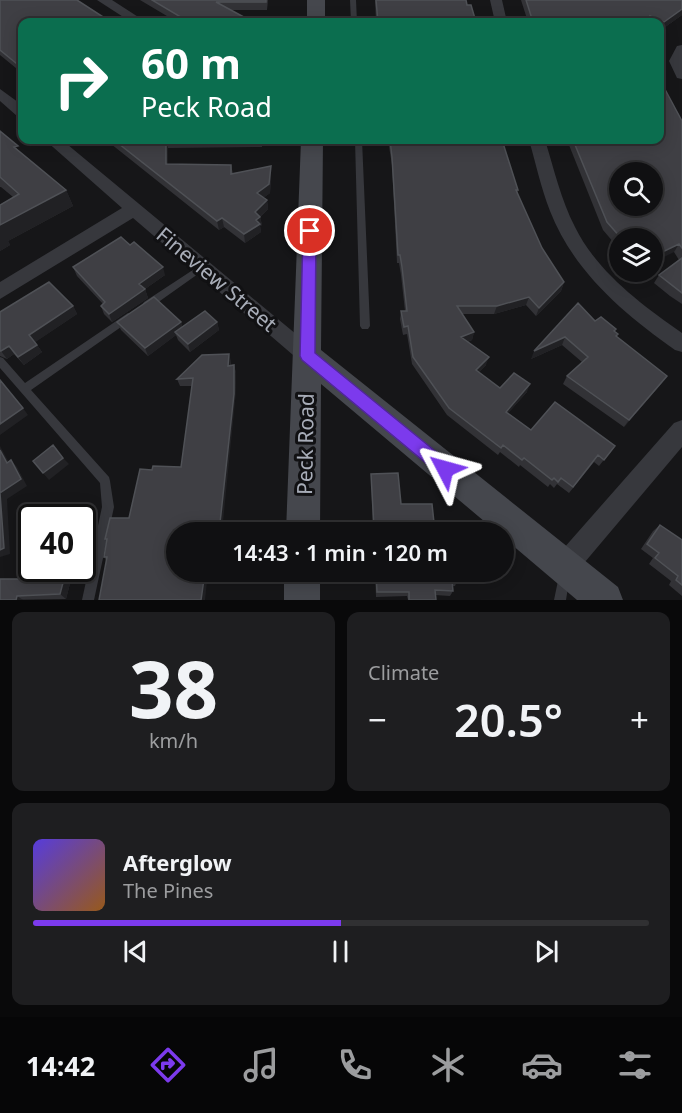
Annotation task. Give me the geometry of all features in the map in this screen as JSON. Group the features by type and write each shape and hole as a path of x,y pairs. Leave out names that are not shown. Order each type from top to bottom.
{"main road":[{"path":"316,0 316,18"},
{"name":"Peck Road","path":"303,522 312,144"},
{"name":"Fineview Street","path":"307,356 605,600"},
{"path":"302,582 302,600"}],"street":[{"path":"103,0 132,18"},
{"path":"496,0 500,18"},
{"path":"682,50 676,61 682,75"},
{"path":"0,93 18,109"},
{"name":"Fineview Street","path":"58,144 307,356"},
{"path":"538,144 559,211 586,259 628,304 682,344"},
{"path":"0,291 134,209"},
{"path":"565,567 682,430"}],"lane":[{"path":"353,0 354,18"},
{"path":"358,144 365,326"},
{"path":"142,308 202,267"},
{"path":"24,389 133,314"},
{"path":"0,361 105,480 108,507 88,600"},
{"path":"560,600 565,567"}],"building":[{"path":"0,0 77,0 105,18 18,18 18,65 0,50"},
{"path":"152,0 266,0 266,2 216,2 246,18 182,18"},
{"path":"376,0 466,0 467,5 471,5 475,18 378,18"},
{"path":"526,0 682,0 682,9 664,22 664,18 650,16 650,18 532,18"},
{"path":"664,87 682,121 682,248 679,244 663,252 663,228 612,228 607,222 575,144 664,144"},
{"path":"0,131 18,146 14,147 66,190 0,225 0,205 19,194 0,177"},
{"path":"119,144 166,144 166,164 231,165 231,174 271,166 269,184 257,193 267,200 255,212 260,217 256,220 260,224 244,234 222,218 217,221"},
{"path":"390,144 503,144 518,190 516,190 542,248 564,282 539,308 529,297 497,306 457,306 474,332 461,337 489,357 476,370 500,388 514,373 530,384 506,412 531,430 555,402 615,446 604,460 598,455 573,487 561,478 558,482 554,478 552,480 524,458 522,460 503,445 501,448 449,408 413,357 408,326 404,327 401,311 407,311 402,267 400,255 398,255"},
{"path":"121,237 130,245 134,242 163,267 139,284 145,289 109,314 101,306 105,302 73,267"},
{"path":"682,258 682,293 663,278 663,272"},
{"path":"49,282 73,306 29,335 37,345 18,357 9,346 0,351 0,312"},
{"path":"154,297 181,322 145,348 117,322"},
{"path":"578,303 595,321 601,317 616,329 614,331 618,334 616,336 667,376 629,420 567,376 588,357 565,337 534,351"},
{"path":"205,311 217,322 188,344 175,332"},
{"path":"229,354 228,366 234,365 234,394 220,522 166,522 166,582 204,582 201,600 99,600 107,557 104,557 107,539 105,539 110,518 129,518 140,469 152,470 153,466 181,467 193,378 177,379 202,355"},
{"path":"0,380 23,408 0,424"},
{"path":"53,445 63,458 43,473 33,461"},
{"path":"0,450 7,463 11,460 21,479 0,493"},
{"path":"398,473 401,504 432,504 434,522 374,522 371,474"},
{"path":"0,493 4,548 0,550"},
{"path":"660,525 682,540 682,585 676,580 678,576 655,558 659,553 647,544"},
{"path":"0,579 18,579 18,582 63,582 60,594 17,596 16,600 0,600"},
{"path":"376,582 452,582 453,591 435,590 436,600 409,600 409,592 377,592"}],"route":[{"path":"310,231 307,356 445,469"}]}
